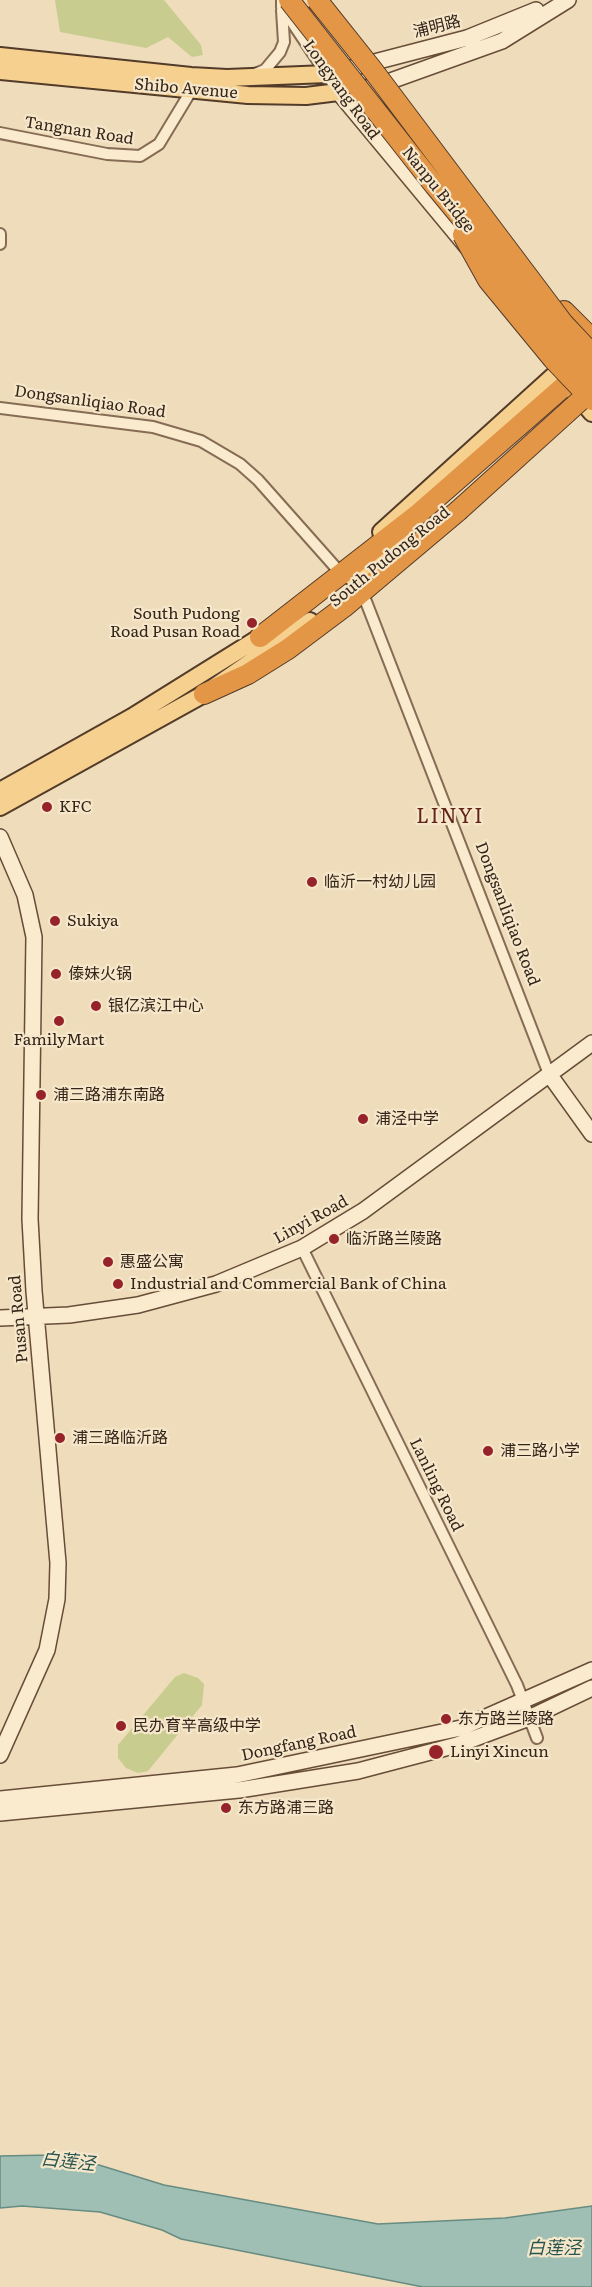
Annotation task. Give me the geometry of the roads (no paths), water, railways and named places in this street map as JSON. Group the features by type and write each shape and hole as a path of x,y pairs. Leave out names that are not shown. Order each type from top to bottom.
{"highway":[{"name":"Nanpu Bridge","path":"317,0 528,274 587,357"},
{"name":"Nanpu Bridge","path":"284,2 592,376"},
{"path":"204,694 248,674 288,649 353,600 586,399 488,279 435,186"},
{"path":"528,274 592,341"},
{"path":"260,637 386,541 477,465 587,357"}],"main road":[{"name":"浦明路","path":"327,74 467,38 528,15 550,0"},
{"name":"浦明路","path":"372,88 502,41 568,0"},
{"name":"Shibo Avenue","path":"0,56 227,78 327,74"},
{"name":"Shibo Avenue","path":"0,71 191,91 306,96 340,94 372,88"},
{"name":"Longyang Road","path":"372,88 535,300 587,357"},
{"name":"Longyang Road","path":"340,94 470,251 535,300"},
{"name":"South Pudong Road","path":"209,669 257,627 368,545 587,357 592,341"},
{"name":"South Pudong Road","path":"0,807 171,710 204,694 313,620 390,560 586,399 592,370"},
{"name":"South Pudong Road","path":"171,710 235,687 300,649 365,599 417,556 586,399 592,382"},
{"name":"South Pudong Road","path":"0,791 132,717 329,595 440,507 586,399"},
{"name":"Pusan Road","path":"0,837 25,895 34,937 30,1203 36,1317 57,1543 57,1599 51,1633 41,1666 0,1755"},
{"name":"Linyi Road","path":"0,1318 104,1311 167,1298 236,1276 302,1248 363,1211 592,1043"},
{"name":"Dongsanliqiao Road","path":"549,1074 592,1134"},
{"name":"Dongfang Road","path":"0,1799 237,1775 461,1728 592,1670"},
{"name":"Dongfang Road","path":"0,1813 239,1790 358,1771 457,1745 529,1718 592,1688"}],"street":[{"name":"Longyang Road","path":"296,0 372,88"},
{"name":"Longyang Road","path":"284,2 340,94"},
{"path":"227,78 253,75 265,70 275,62 284,42 284,2"},
{"name":"Tangnan Road","path":"0,133 107,154 140,156 159,144 191,91"},
{"path":"0,234 0,244"},
{"name":"Dongsanliqiao Road","path":"0,408 153,427 201,441 240,464 258,480 337,569"},
{"name":"Dongsanliqiao Road","path":"365,599 549,1074"},
{"name":"Lanling Road","path":"302,1248 517,1685 537,1738"}],"water":[{"name":"白莲泾","path":"50,2155 86,2161 164,2185 378,2224 505,2218 592,2206 592,2287 423,2287 181,2239 162,2230 100,2212 22,2206 0,2208 0,2156"}],"place":[{"name":"South Pudong Road Pusan Road","path":"252,623"},
{"name":"KFC","path":"47,807"},
{"name":"临沂一村幼儿园","path":"312,882"},
{"name":"Sukiya","path":"55,921"},
{"name":"傣妹火锅","path":"56,974"},
{"name":"银亿滨江中心","path":"96,1006"},
{"name":"FamilyMart","path":"59,1021"},
{"name":"浦三路浦东南路","path":"41,1095"},
{"name":"浦泾中学","path":"363,1119"},
{"name":"临沂路兰陵路","path":"334,1239"},
{"name":"惠盛公寓","path":"108,1262"},
{"name":"Industrial and Commercial Bank of China","path":"118,1284"},
{"name":"浦三路临沂路","path":"60,1438"},
{"name":"浦三路小学","path":"488,1451"},
{"name":"东方路兰陵路","path":"446,1719"},
{"name":"民办育辛高级中学","path":"121,1726"},
{"name":"Linyi Xincun","path":"436,1752"},
{"name":"东方路浦三路","path":"226,1808"}],"district":[{"name":"LINYI","path":"450,817"}]}
